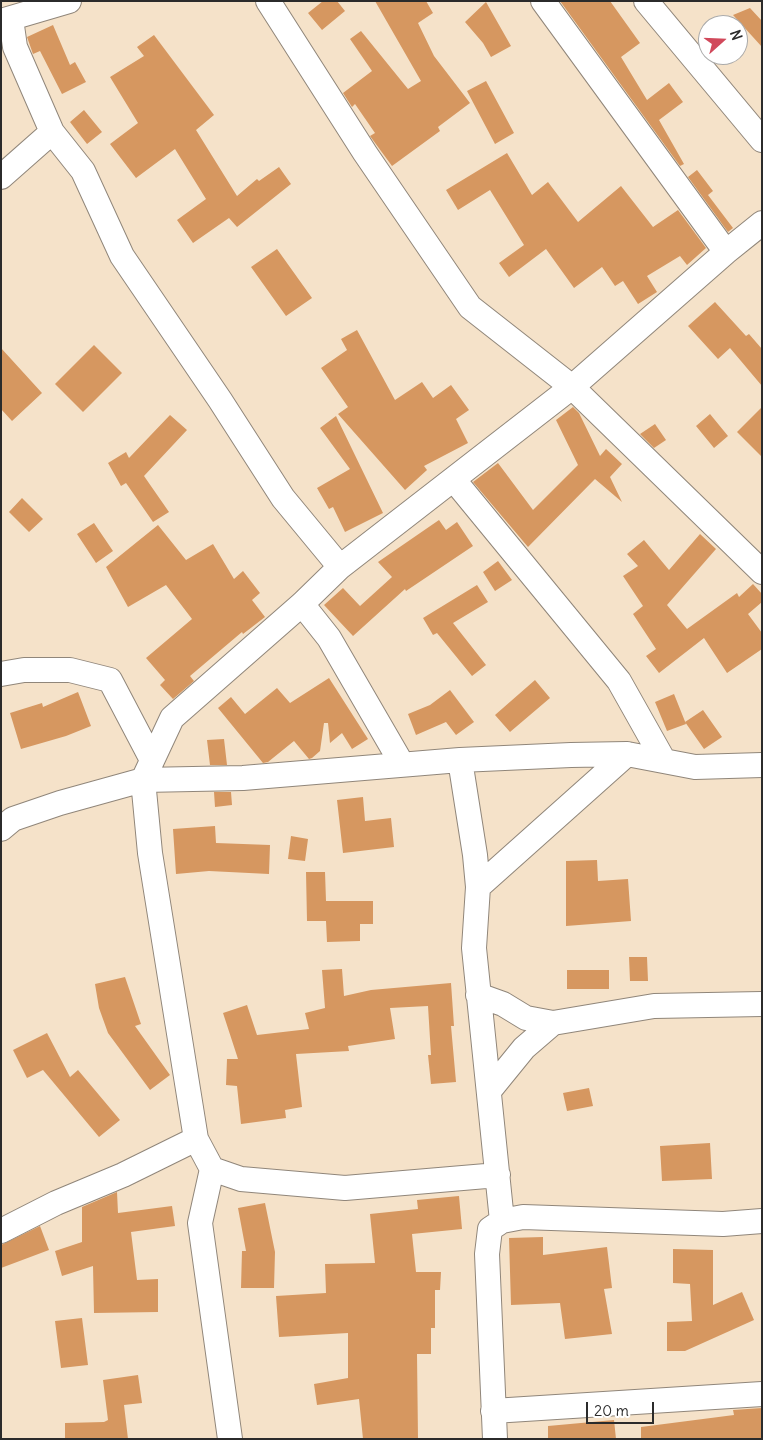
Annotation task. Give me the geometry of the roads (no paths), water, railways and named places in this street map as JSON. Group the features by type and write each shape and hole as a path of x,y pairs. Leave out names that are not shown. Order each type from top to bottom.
{"street":[{"path":"69,1 6,20 15,47 52,132 82,170 122,256 173,334 220,400 283,498 340,567"},
{"path":"268,1 364,154 470,307 572,387 759,565"},
{"path":"543,1 726,252"},
{"path":"646,1 762,140"},
{"path":"1,177 52,132"},
{"path":"148,770 172,718 302,604 340,567 572,387 726,252 762,223"},
{"path":"454,480 618,681 664,761"},
{"path":"302,604 329,638 402,764"},
{"path":"1,674 24,670 70,670 110,680 148,770 150,853 196,1139 212,1168 241,1179 345,1188 498,1175"},
{"path":"478,887 627,754"},
{"path":"1,830 13,819 148,770 243,778 460,760 627,754 695,767 762,765"},
{"path":"460,760 475,855 478,887 474,948 502,1221"},
{"path":"478,995 503,1004 526,1018 553,1023 654,1006 762,1004"},
{"path":"489,1091 524,1048 553,1023"},
{"path":"1,1230 56,1203 123,1175 196,1139"},
{"path":"212,1168 200,1224 230,1439"},
{"path":"495,1439 487,1254 490,1229 502,1221 531,1217 723,1224 762,1221"},
{"path":"493,1411 762,1394"}]}
